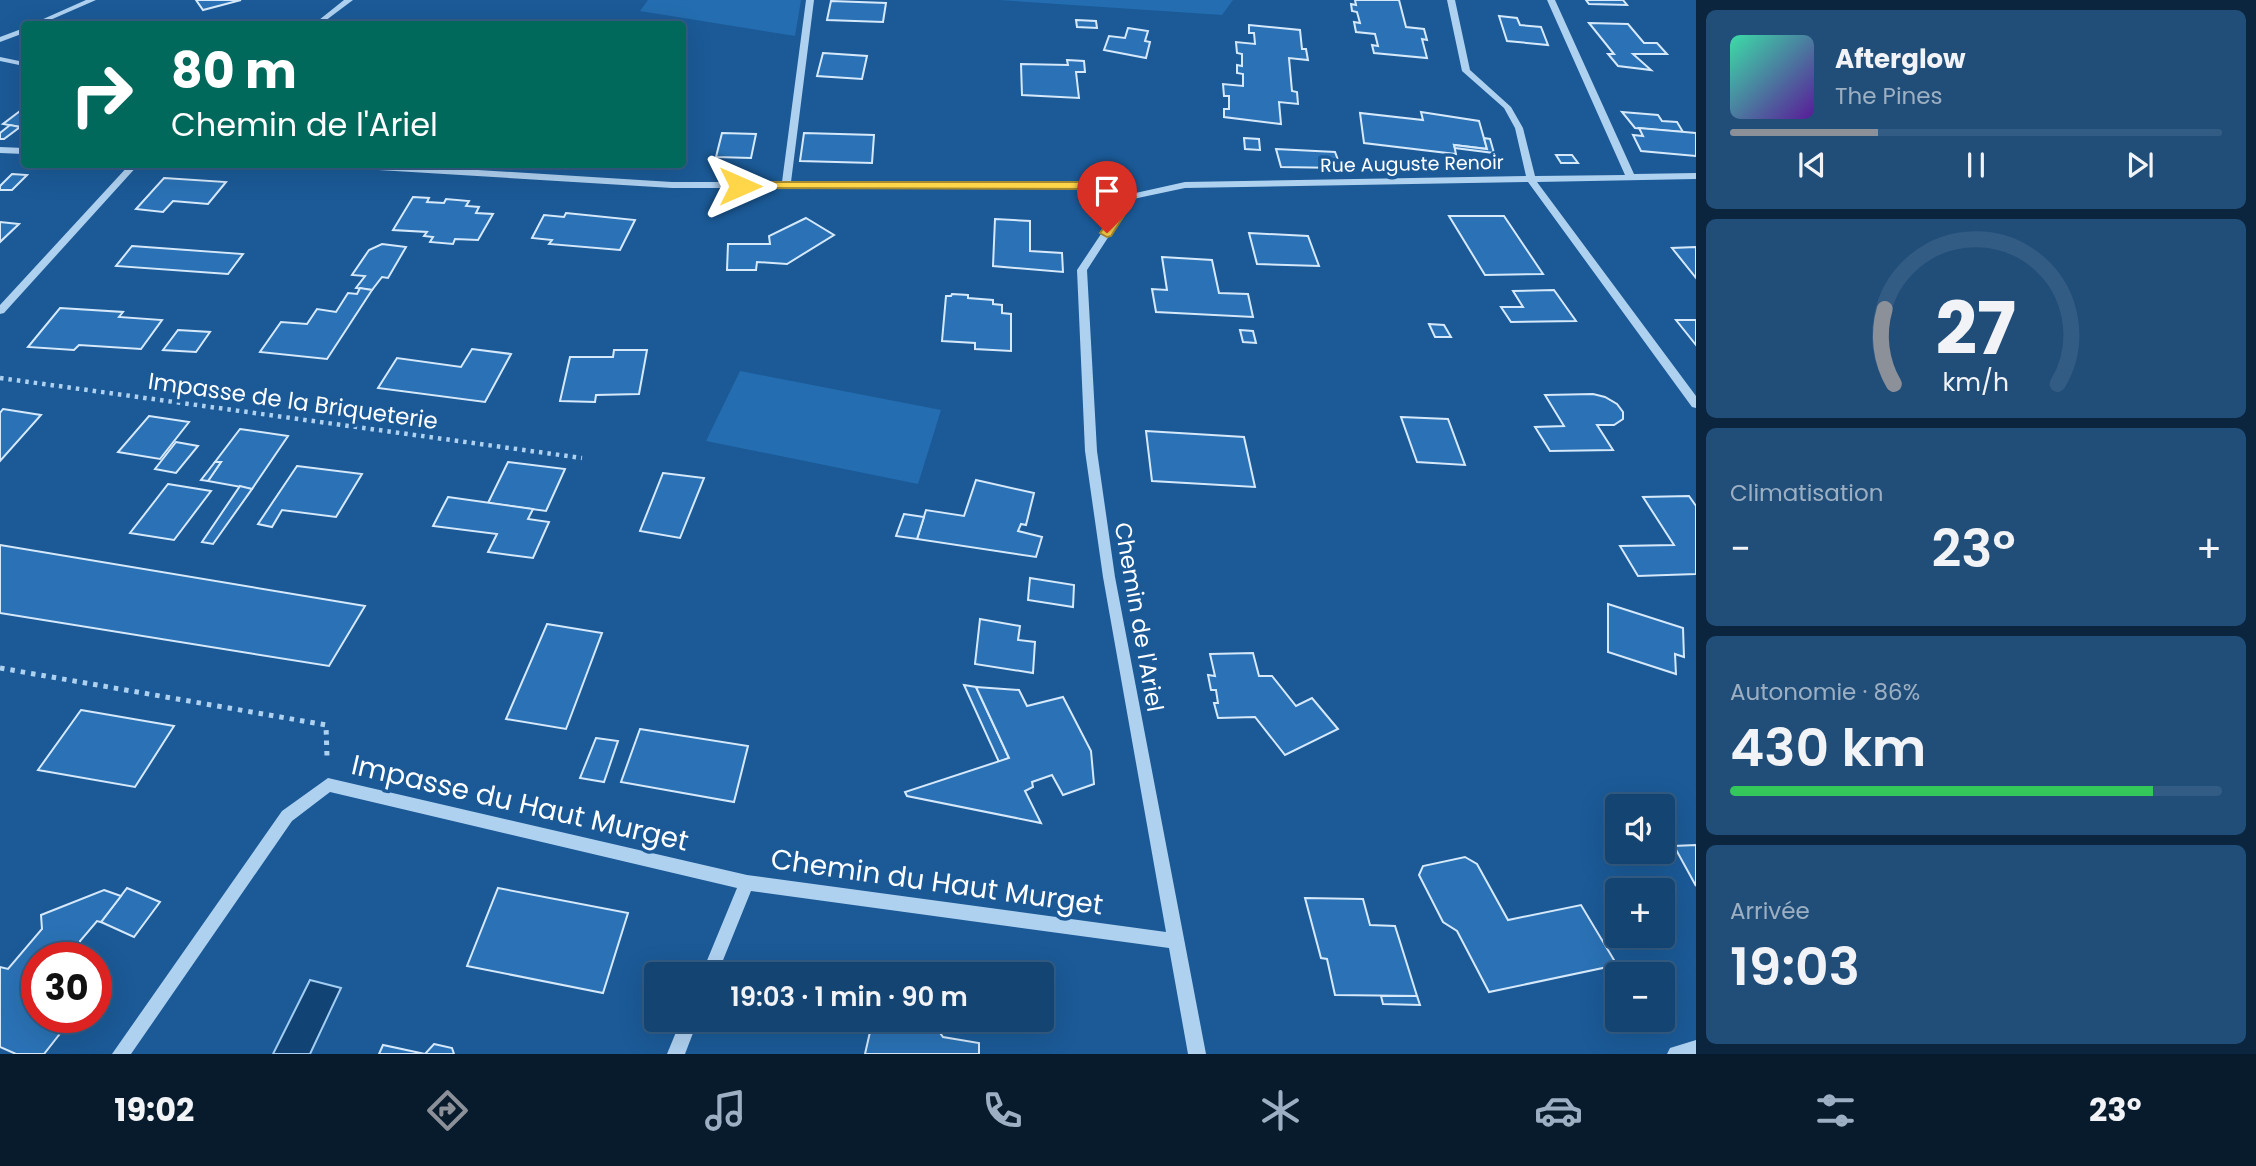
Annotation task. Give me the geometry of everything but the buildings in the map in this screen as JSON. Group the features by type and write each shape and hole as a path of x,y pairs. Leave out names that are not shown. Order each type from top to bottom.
{"street":[{"path":"43,21 92,0"},
{"path":"321,21 349,0"},
{"path":"786,186 810,0"},
{"path":"1451,0 1466,71 1475,81 1497,95 1507,107 1519,128 1531,180 1696,404"},
{"path":"1550,0 1631,178"},
{"path":"0,40 21,31"},
{"path":"0,60 21,64"},
{"path":"0,150 21,151"},
{"path":"0,312 131,168"},
{"path":"389,168 631,184 1106,185 1130,197"},
{"name":"Rue Auguste Renoir","path":"1130,197 1185,184 1696,176"},
{"name":"Chemin de l'Ariel","path":"1130,197 1082,270 1091,452 1109,577 1197,1054"},
{"name":"Impasse du Haut Murget","path":"121,1054 287,816 328,785 747,883"},
{"name":"Chemin du Haut Murget","path":"714,962 747,883 1176,941"},
{"path":"676,1054 685,1032"},
{"path":"1676,1054 1696,1049"}],"path":[{"name":"Impasse de la Briqueterie","path":"0,378 582,458"},
{"path":"0,668 326,725 328,785"}],"shaded area":[{"path":"648,0 801,0 795,36 640,11"},
{"path":"998,0 1233,0 1222,15"},
{"path":"740,371 941,410 918,484 706,441"},
{"path":"310,980 341,988 310,1054 273,1054"}],"route":[{"path":"740,186 1106,185 1130,197 1107,233"}]}
